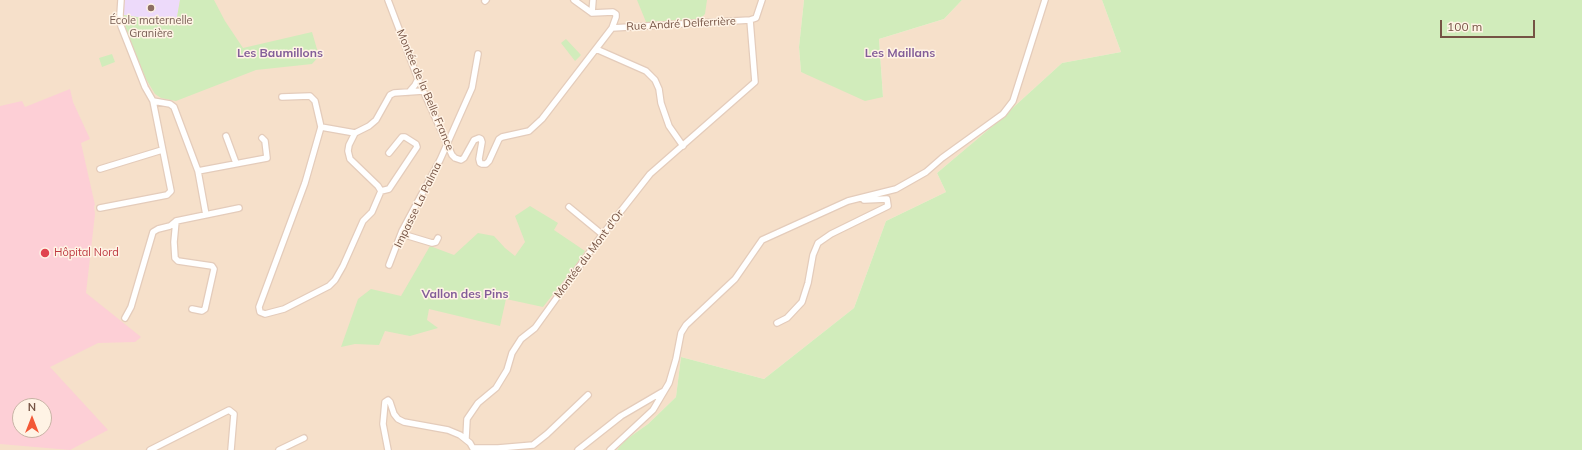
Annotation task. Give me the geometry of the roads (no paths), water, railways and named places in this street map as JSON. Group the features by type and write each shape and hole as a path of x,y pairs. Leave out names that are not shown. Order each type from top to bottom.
{"street":[{"path":"100,208 167,195 170,191 153,101 145,87 121,26 121,0"},
{"name":"Montée de la Belle France","path":"388,0 423,91 455,158 461,160 464,158 476,138 481,139 480,163 486,164 489,161 499,139 502,137 530,132 542,119 612,28"},
{"path":"574,0 592,13 613,12 616,17 612,28"},
{"path":"592,13 593,0"},
{"path":"750,20 756,18 762,0"},
{"path":"610,450 653,410 669,383 676,359 681,333 686,325 735,279 762,240 848,200 896,189 926,172 942,158 1003,114 1013,101 1045,0"},
{"name":"Rue André Delferrière","path":"612,28 750,20"},
{"name":"Montée du Mont d'Or","path":"466,438 467,419 478,403 496,388 507,370 512,353 521,339 535,328 650,174 755,82 750,20"},
{"path":"596,49 646,71 655,80 659,89 661,103 669,126 683,146"},
{"name":"Impasse La Palma","path":"389,265 402,234 440,160 472,88 478,54"},
{"path":"409,92 418,79"},
{"path":"381,191 378,186 350,159 348,151 349,145 355,133 369,126 376,120 390,95 394,93 423,91"},
{"path":"282,97 310,96 315,101 321,126 305,183 259,307 260,312 265,314 284,308 329,286 335,280 343,266 362,221 372,212 381,191"},
{"path":"153,101 170,104 174,107 198,171 206,215"},
{"path":"321,126 355,133"},
{"path":"226,136 236,163"},
{"path":"381,191 389,189 417,147 416,144 405,136 402,137 389,153"},
{"path":"198,171 266,158 265,141 262,138"},
{"path":"100,169 162,150"},
{"path":"776,323 787,318 802,302 808,283 813,255 818,243 831,234 888,206 887,199 869,199 840,204"},
{"path":"569,207 603,235"},
{"path":"125,318 131,307 153,232 170,226 176,220 239,208"},
{"path":"176,220 174,242 175,258 178,261 212,266 214,269 205,309 202,311 192,308"},
{"path":"402,234 432,243 436,242 438,238"},
{"path":"578,450 622,416 664,391"},
{"path":"388,450 383,424 385,402 388,400 394,414 398,419 404,422 448,430 466,438 473,449 533,444 547,434 588,395"},
{"path":"150,450 229,410 234,414 231,450"},
{"path":"279,450 304,438"}],"place":[{"name":"École maternelle Granière","path":"151,8"},
{"name":"Hôpital Nord","path":"45,253"}],"district":[{"name":"Les Baumillons","path":"280,53"},
{"name":"Les Maillans","path":"900,53"},
{"name":"Vallon des Pins","path":"465,294"}]}
